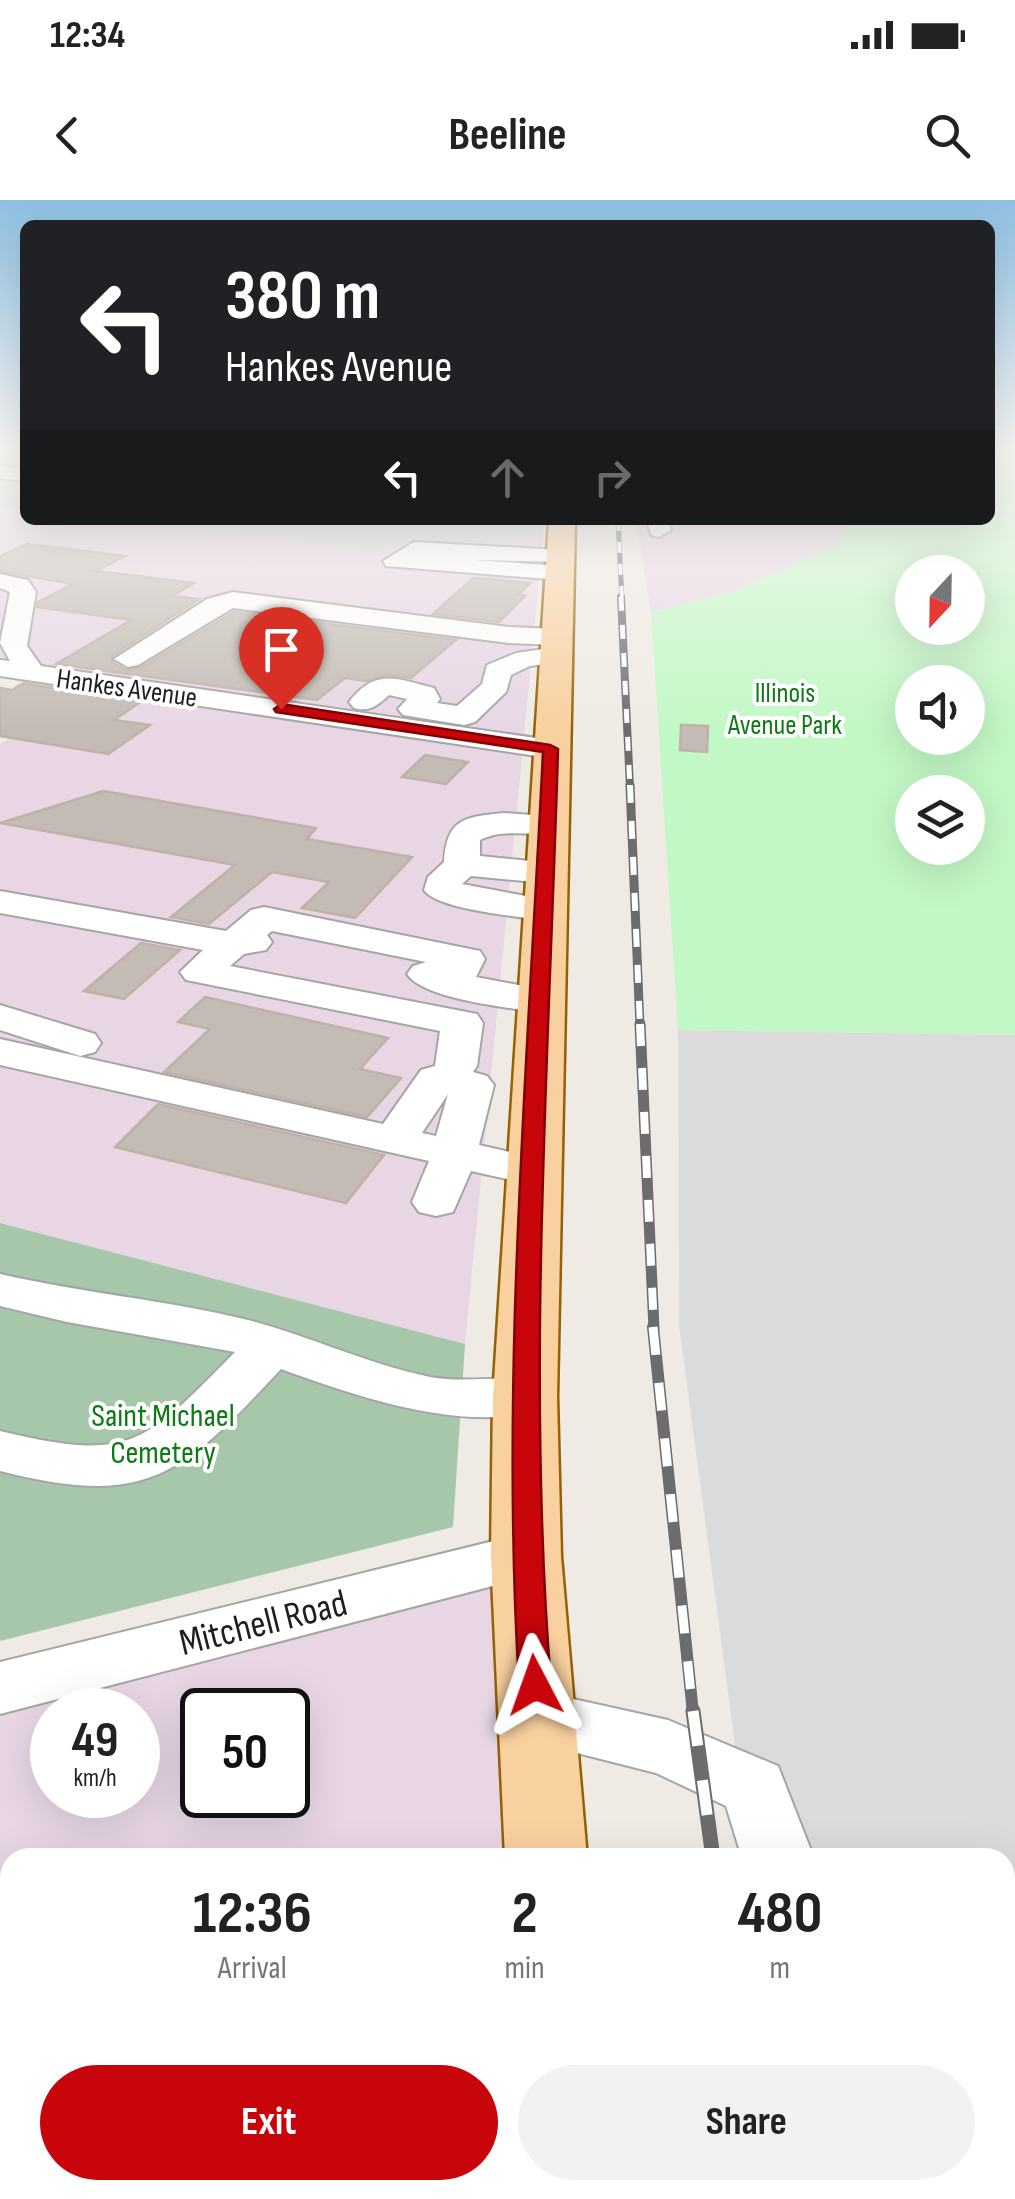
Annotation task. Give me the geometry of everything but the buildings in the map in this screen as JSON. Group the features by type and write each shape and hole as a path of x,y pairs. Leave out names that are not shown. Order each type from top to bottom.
{"main road":[{"path":"545,1848 526,1556 525,1397 546,891 549,649 556,543"}],"street":[{"path":"480,554 492,543"},
{"path":"553,543 467,553 395,561 414,549 467,553 480,554 554,543"},
{"path":"0,581 19,585 23,592 13,646 32,673"},
{"path":"128,660 216,604 233,600 509,635 549,649"},
{"path":"354,710 383,685 424,694 425,699 413,709 464,716 496,686 496,672 549,649"},
{"name":"Hankes Avenue","path":"0,668 354,710 550,749"},
{"path":"546,891 442,890 441,884 462,865 463,836 468,831 481,826 548,824"},
{"path":"0,902 234,944"},
{"path":"456,1066 462,1023 200,972 264,918 466,960 466,987"},
{"path":"424,1014 466,987 541,1001"},
{"path":"0,1017 76,1041 135,1072 151,1086"},
{"path":"0,1052 534,1171"},
{"path":"394,1141 436,1080 472,1085 454,1155 436,1202"},
{"path":"0,1290 100,1312 243,1336 410,1391 452,1399 525,1397"},
{"path":"0,1451 35,1462 91,1470 141,1461 182,1438 274,1345"},
{"name":"Mitchell Road","path":"0,1688 526,1556"},
{"path":"537,1718 668,1748 754,1787 775,1848"}],"shaded area":[{"path":"0,543 309,543 369,550 543,543 465,1344 0,1223 0,744 107,678 0,662"},
{"path":"309,543 475,543 369,550"},
{"path":"640,543 838,543 735,591 651,612"},
{"path":"678,1030 1015,1035 1015,1848 749,1848 679,1325"},
{"path":"498,1562 504,1848 0,1848 0,1685"}],"green space":[{"name":"Illinois Avenue Park","path":"838,543 1015,543 1015,1035 678,1030 651,612 735,591"},
{"name":"Saint Michael Cemetery","path":"0,1223 465,1344 453,1527 0,1641"}],"railway":[{"path":"619,543 622,600"},
{"path":"621,597 630,788"},
{"path":"630,785 640,1027"},
{"path":"640,1024 654,1329"},
{"path":"653,1327 693,1713"},
{"path":"693,1711 712,1848"}],"route":[{"path":"281,709 550,749 525,1397 526,1556 535,1685"}]}
